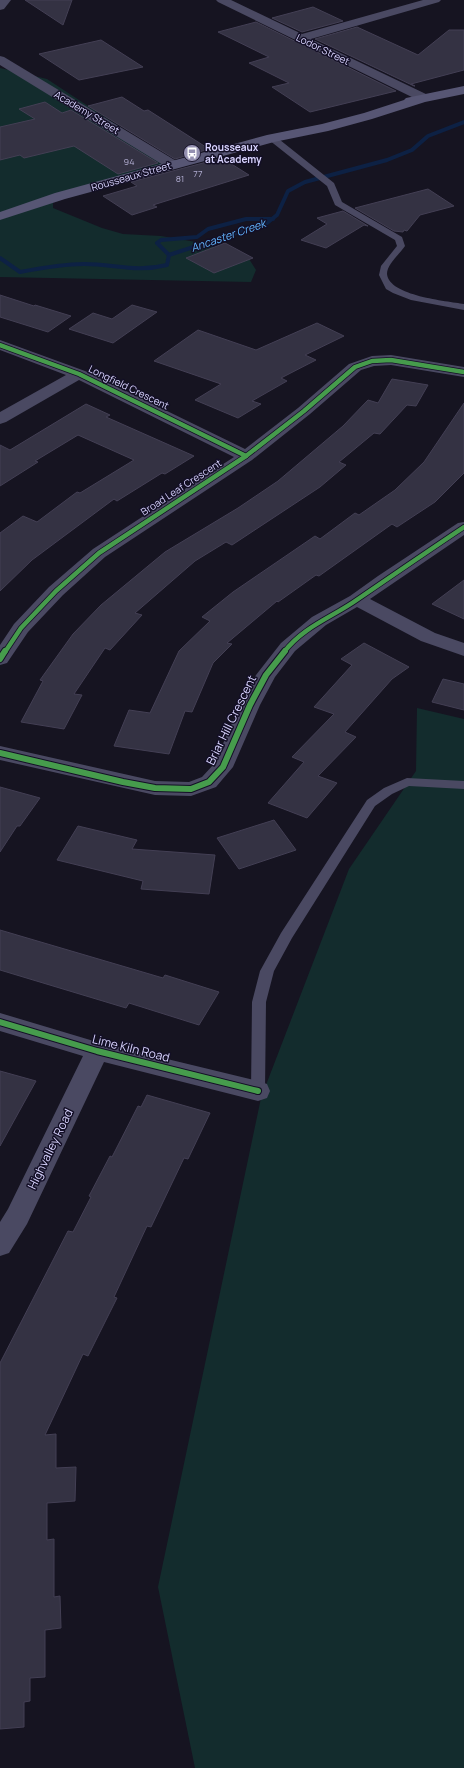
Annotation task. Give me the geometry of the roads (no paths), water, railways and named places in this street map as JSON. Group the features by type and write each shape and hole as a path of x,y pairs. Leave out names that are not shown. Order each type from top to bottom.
{"main road":[{"name":"Rousseaux Street","path":"0,208 60,196 272,138 323,128 368,116 424,98 464,90"},
{"name":"Rousseaux Street","path":"0,216 36,206 60,196"}],"street":[{"path":"0,7 5,0"},
{"name":"Lodor Street","path":"222,0 424,98"},
{"path":"302,38 435,0"},
{"name":"Academy Street","path":"0,60 173,164"},
{"name":"Longfield Crescent","path":"0,346 79,374 246,456"},
{"name":"Broad Leaf Crescent","path":"0,659 21,628 31,617 56,591 99,553 246,456 304,411 356,367 372,361 391,360 464,372"},
{"path":"0,419 79,374"},
{"name":"Briar Hill Crescent","path":"0,753 155,788 190,789 209,782 223,767 250,705 266,674 288,647 319,621 357,600 384,580 464,527"},
{"path":"357,600 428,637 464,650"},
{"name":"Lime Kiln Road","path":"0,1022 97,1050 258,1091"},
{"name":"Highvalley Road","path":"0,1245 18,1216 97,1050"}],"lane":[{"path":"272,138 331,185 338,203 399,239 401,246 385,266 383,275 390,287 411,297 464,307"},
{"path":"258,1091 259,1002 267,971 286,936 371,803 388,791 407,782 464,785"}],"waterway":[{"name":"Ancaster Creek","path":"272,219 277,215 288,191 305,182 387,160 412,150 428,136 464,122"},
{"path":"169,255 157,243 161,240 197,237 208,229 246,219 272,219"},
{"name":"Ancaster Creek","path":"169,255 267,223 272,219"},
{"name":"Ancaster Creek","path":"0,258 20,272 52,266 76,264 95,264 135,268 156,267 167,265 169,255"}],"place":[{"name":"Rousseaux at Academy","path":"192,153"}]}
